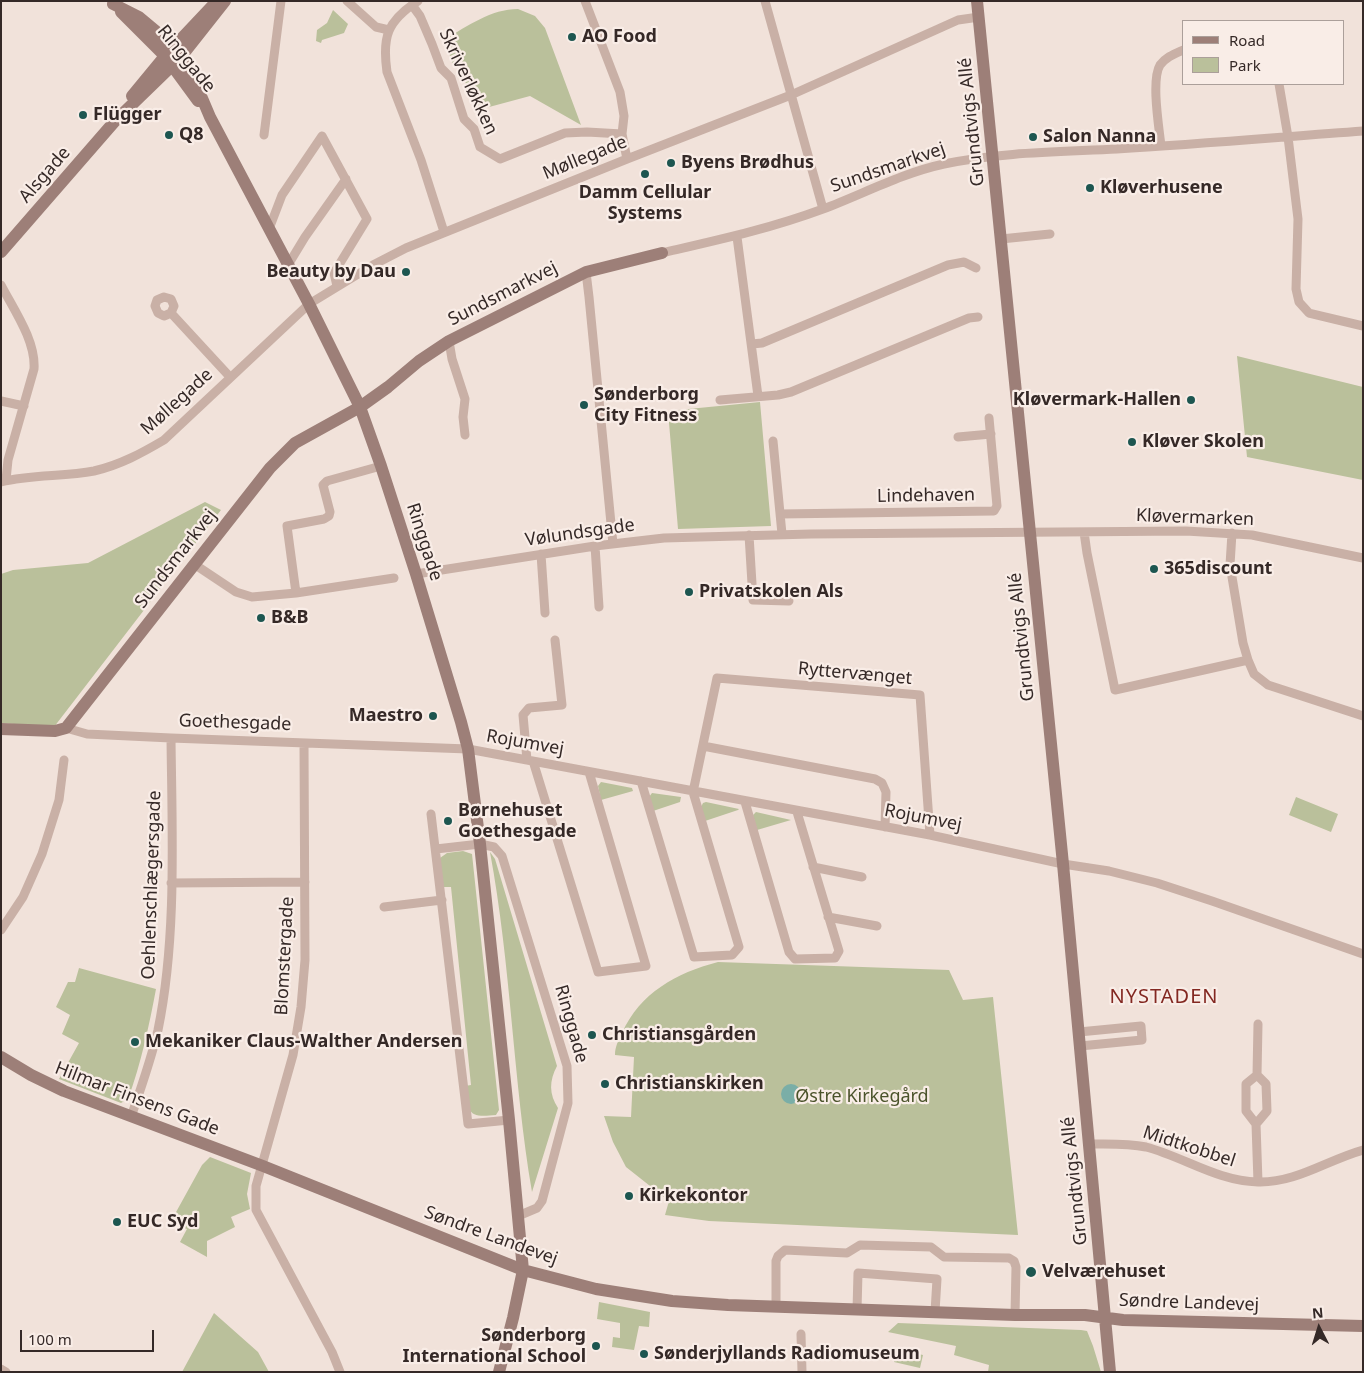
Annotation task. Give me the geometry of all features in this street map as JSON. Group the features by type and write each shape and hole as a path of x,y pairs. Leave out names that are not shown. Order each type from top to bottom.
{"street":[{"name":"Alsgade","path":"115,121 129,100 168,52 217,1"},
{"name":"Alsgade","path":"1,252 115,121 176,62 225,1"},
{"path":"264,135 281,1"},
{"path":"347,1 376,27 389,30"},
{"path":"585,1 620,92 624,116 622,134 627,159"},
{"path":"765,1 823,209"},
{"name":"Grundtvigs Allé","path":"977,1 1063,864 1110,1372"},
{"name":"Ringgade","path":"112,2 139,17 163,37 168,52 210,116 309,304 360,407 416,574 468,749 480,844 523,1270 499,1372"},
{"path":"415,3 398,17 389,30 385,44 387,72 421,160 444,232"},
{"name":"Skriverløkken","path":"415,3 441,68 451,78 464,119 474,129 480,147 500,159 565,133 622,134"},
{"name":"Møllegade","path":"4,481 93,471 126,461 164,440 309,304 373,265 444,232 791,95 958,20 979,17"},
{"path":"1160,146 1155,80 1160,65 1170,55 1182,50"},
{"path":"1279,85 1288,137 1298,219 1296,289 1299,302 1308,313 1363,326"},
{"name":"Sundsmarkvej","path":"66,728 283,454 296,444 360,407 419,361 449,341 586,272 767,228 823,209 915,173 942,165 993,156 1363,131"},
{"path":"269,229 282,195 322,136 367,219 334,273 337,286"},
{"path":"288,265 346,179"},
{"path":"1002,239 1050,234"},
{"path":"737,236 758,396"},
{"path":"752,344 762,343 948,265 964,262 976,268"},
{"path":"586,272 590,297 613,544"},
{"path":"1,285 33,348 34,369 8,460 4,481"},
{"name":"Møllegade","path":"171,314 230,377"},
{"path":"720,400 791,392 968,318 978,317"},
{"name":"Sundsmarkvej","path":"449,341 452,359 465,399 463,417 465,435"},
{"path":"1,401 24,406"},
{"name":"Lindehaven","path":"780,514 988,512 994,510 997,506 989,418"},
{"path":"958,437 991,434"},
{"path":"773,441 782,534"},
{"path":"296,593 287,526 324,519 328,516 330,512 323,485 327,481 381,466"},
{"name":"Kløvermarken","path":"1030,532 1186,531 1232,533 1252,535 1363,558"},
{"name":"Vølundsgade","path":"416,574 595,546 664,538 782,534 1030,532"},
{"path":"1084,532 1116,690 1248,660"},
{"path":"1232,533 1230,565 1248,660 1254,674 1268,685 1363,716"},
{"path":"749,535 753,600 789,601"},
{"path":"595,546 599,607"},
{"path":"541,554 545,613"},
{"path":"194,564 236,592 252,597 296,593 394,578"},
{"path":"556,640 562,705 529,708 523,715 530,760 598,972 622,967 646,966 589,772"},
{"name":"Ryttervænget","path":"693,792 717,678 920,696 930,835"},
{"name":"Goethesgade","path":"1,729 54,731 66,728 87,734 468,749"},
{"name":"Oehlenschlægersgade","path":"131,1117 148,1071 158,1030 165,988 171,883 172,738"},
{"name":"Blomstergade","path":"304,743 305,960 301,1007 294,1055 256,1186 256,1210 332,1352 340,1372"},
{"path":"703,746 875,779 882,783 886,792 885,827"},
{"name":"Rojumvej","path":"468,749 797,812 930,835 1063,864 1110,871 1156,884 1363,954"},
{"path":"1,930 23,897 42,854 58,800 64,760"},
{"path":"641,781 694,957 732,955 739,947 693,792"},
{"path":"745,802 789,952 795,958 835,958 839,952 797,812"},
{"path":"431,814 468,1124 509,1120"},
{"name":"Ringgade","path":"480,844 494,848 502,856 567,1066 568,1103 542,1201 537,1208 518,1216"},
{"path":"436,849 480,844"},
{"path":"813,867 862,877"},
{"path":"171,883 305,882"},
{"path":"384,907 442,900"},
{"path":"828,917 877,926"},
{"path":"1258,1024 1256,1075 1246,1084 1246,1111 1256,1124 1258,1182"},
{"path":"1079,1032 1141,1026 1142,1040 1080,1046"},
{"name":"Hilmar Finsens Gade","path":"1,1057 30,1075 64,1091 263,1166"},
{"path":"1256,1075 1266,1084 1266,1111 1256,1124"},
{"name":"Midtkobbel","path":"1089,1144 1127,1144 1145,1147 1216,1174 1237,1180 1258,1182 1279,1180 1302,1174 1363,1150"},
{"name":"Søndre Landevej","path":"263,1166 523,1270 596,1290 656,1299 776,1307 1015,1315 1085,1315 1105,1318 1363,1326"},
{"path":"776,1307 776,1261 778,1256 785,1250 847,1254 860,1245 931,1247 944,1257 1009,1258 1014,1261 1016,1267 1015,1315"},
{"path":"857,1310 858,1273 937,1279 935,1312"},
{"path":"801,1334 802,1372"},
{"path":"1,1369 6,1372"}],"green space":[{"path":"518,9 535,16 545,28 581,125 530,96 478,110 476,100 470,97 461,68 453,66 445,39 489,15"},
{"path":"333,10 348,24 344,33 322,40 321,43 316,41 317,30 327,23"},
{"path":"1237,356 1363,387 1363,480 1247,457"},
{"path":"760,402 771,526 678,529 668,411"},
{"path":"205,502 221,510 54,727 1,723 1,574 13,570 88,563"},
{"path":"601,782 632,788 633,791 601,800 598,786"},
{"path":"652,793 681,797 680,802 653,811 649,797"},
{"path":"1296,797 1338,814 1331,832 1289,815"},
{"path":"706,802 739,809 705,821 701,807"},
{"path":"756,812 791,820 757,830 753,815"},
{"path":"463,851 472,854 499,1110 496,1115 487,1116 479,1116 471,1112 467,1102 465,1086 471,1085 451,887 443,887 440,858 447,853"},
{"path":"490,852 495,859 557,1066 551,1087 553,1098 558,1108 532,1192 520,1108 503,937"},
{"name":"Østre Kirkegård","path":"718,962 949,970 963,1000 993,997 1018,1235 709,1221 665,1215 669,1201 626,1167 613,1142 604,1116 631,1117 634,1057 615,1055 616,1049 619,1039 630,1019 649,996 688,972"},
{"path":"79,968 156,989 137,1072 128,1099 121,1103 59,1079 79,1043 62,1034 70,1015 56,1007 68,982 75,982"},
{"path":"210,1157 251,1173 247,1194 250,1209 231,1217 235,1227 207,1241 207,1257 180,1242 187,1229 170,1223 202,1165"},
{"path":"599,1302 650,1312 649,1327 639,1326 634,1350 612,1347 613,1337 620,1338 620,1323 597,1319"},
{"path":"214,1313 258,1352 269,1372 182,1372"},
{"path":"898,1323 1087,1331 1101,1372 988,1372 989,1365 954,1355 956,1346 888,1332"},
{"path":"896,1349 923,1355 920,1368 894,1362"}],"water":[{"path":"791,1084 798,1087 801,1094 798,1101 791,1104 784,1101 781,1094 784,1087"}],"place":[{"name":"AO Food","path":"572,37"},
{"name":"Flügger","path":"83,115"},
{"name":"Q8","path":"169,135"},
{"name":"Salon Nanna","path":"1033,137"},
{"name":"Byens Brødhus","path":"671,163"},
{"name":"Damm Cellular Systems","path":"645,174"},
{"name":"Kløverhusene","path":"1090,188"},
{"name":"Beauty by Dau","path":"406,272"},
{"name":"Kløvermark-Hallen","path":"1191,400"},
{"name":"Sønderborg City Fitness","path":"584,405"},
{"name":"Kløver Skolen","path":"1132,442"},
{"name":"365discount","path":"1154,569"},
{"name":"Privatskolen Als","path":"689,592"},
{"name":"B&B","path":"261,618"},
{"name":"Maestro","path":"433,716"},
{"name":"Børnehuset Goethesgade","path":"448,821"},
{"name":"Christiansgården","path":"592,1035"},
{"name":"Mekaniker Claus-Walther Andersen","path":"135,1042"},
{"name":"Christianskirken","path":"605,1084"},
{"name":"Kirkekontor","path":"629,1196"},
{"name":"EUC Syd","path":"117,1222"},
{"name":"Velværehuset","path":"1031,1272"},
{"name":"Sønderborg International School","path":"596,1346"},
{"name":"Sønderjyllands Radiomuseum","path":"644,1354"}],"district":[{"name":"NYSTADEN","path":"1164,997"}]}
